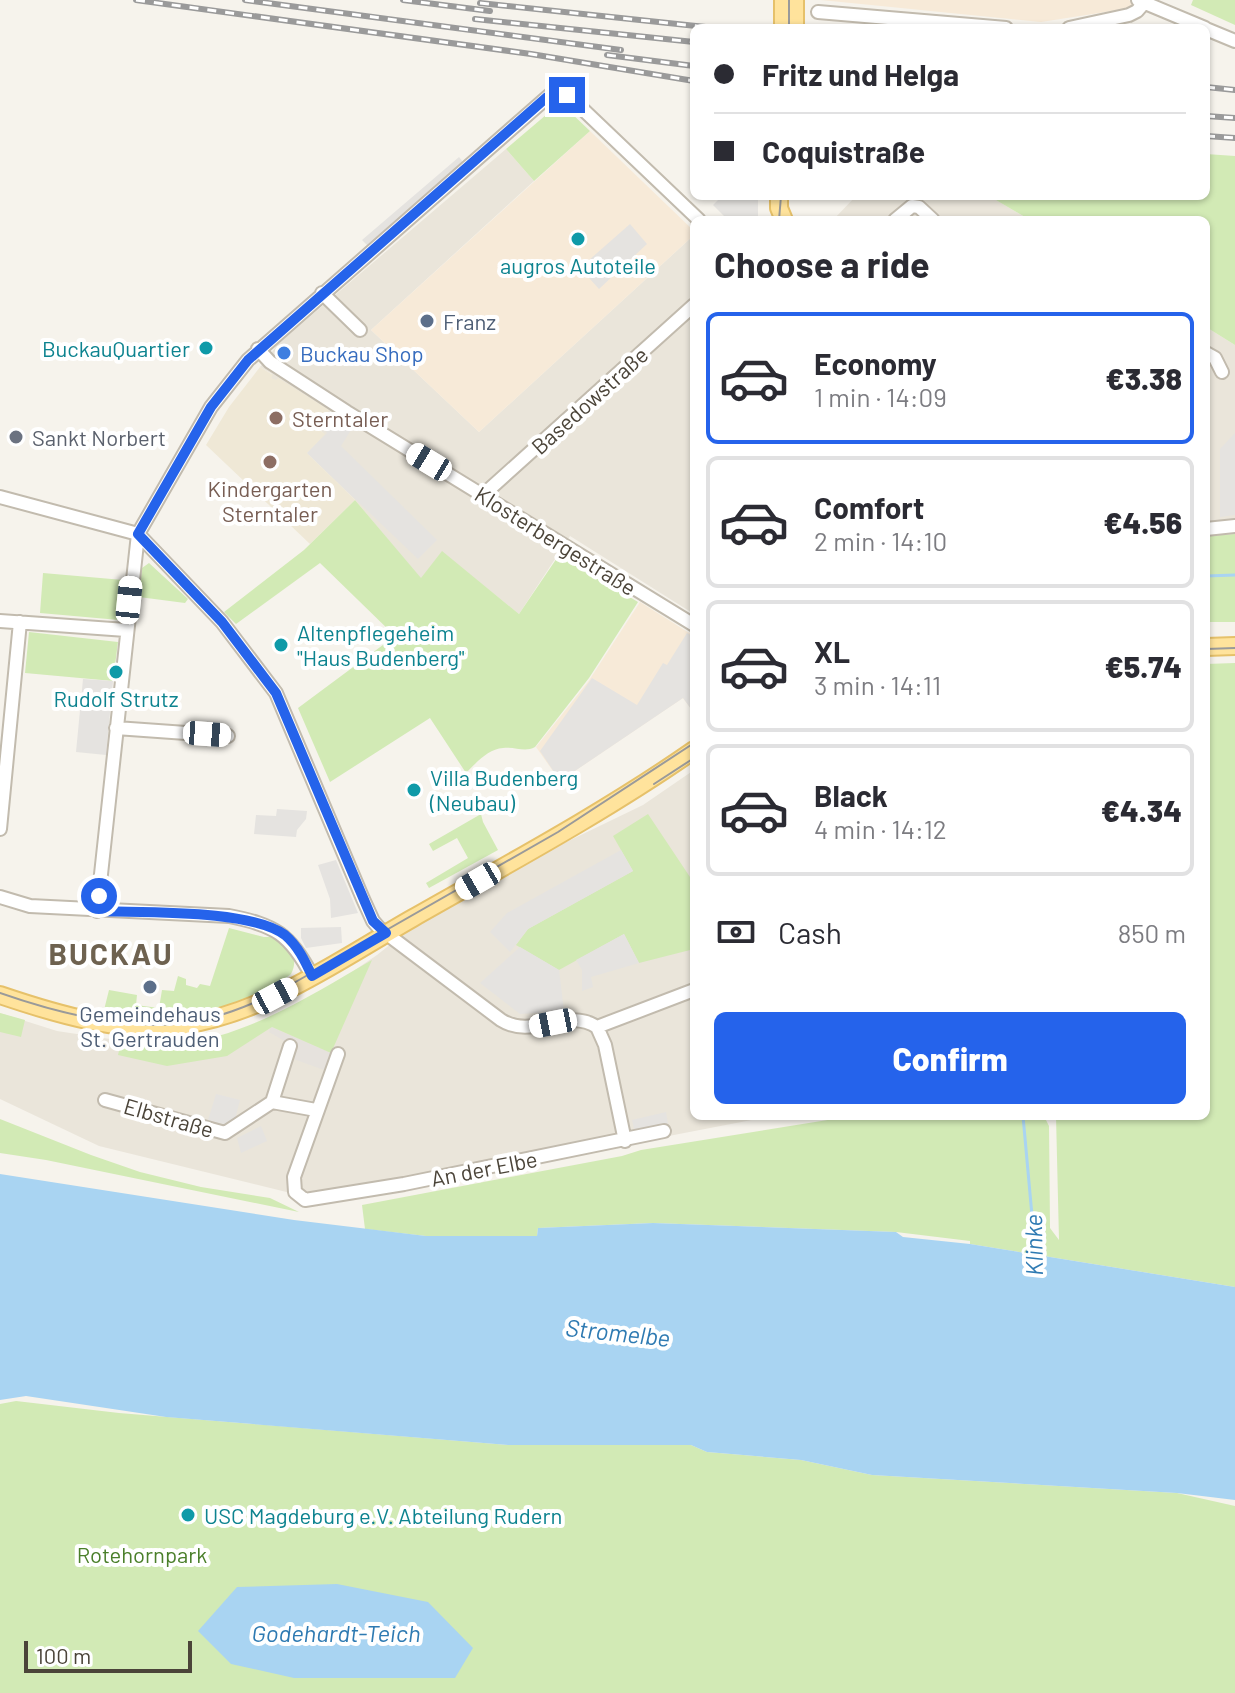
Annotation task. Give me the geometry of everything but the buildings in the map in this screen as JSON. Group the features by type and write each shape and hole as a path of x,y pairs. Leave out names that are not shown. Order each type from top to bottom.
{"main road":[{"path":"783,0 783,24"},
{"path":"795,0 795,24"},
{"path":"1210,647 1235,646"},
{"path":"0,995 118,1024 175,1027 230,1015 312,976 559,835 690,753"}],"street":[{"path":"1087,24 1129,15 1137,11 1141,2 1172,7 1199,24"},
{"path":"818,12 959,24"},
{"path":"1210,30 1235,41"},
{"path":"97,911 138,534 211,407 258,349 547,97 560,93 572,99 695,216"},
{"path":"899,216 908,207 916,206 928,216"},
{"path":"322,293 360,330"},
{"name":"Basedowstraße","path":"483,495 690,309"},
{"name":"Klosterbergestraße","path":"258,349 270,362 347,412 690,623"},
{"path":"1210,355 1215,358 1222,372"},
{"path":"0,497 138,534 222,622 276,693 373,921 512,1026 529,1028 582,1020 597,1027 605,1045 625,1141"},
{"path":"1210,529 1235,526"},
{"path":"0,621 126,630"},
{"path":"0,829 20,622"},
{"path":"116,728 228,736"},
{"path":"0,897 30,906 229,916 260,923 286,937 299,951 312,976"},
{"path":"597,1027 690,992"},
{"path":"290,1046 272,1102 316,1110 338,1054"},
{"name":"Elbstraße","path":"105,1100 225,1133 272,1102"},
{"name":"An der Elbe","path":"316,1110 294,1177 295,1192 302,1199 313,1200 389,1187 664,1131"}],"shaded area":[{"path":"821,0 1129,0 1138,7 1041,22"},
{"path":"590,131 690,227 690,239 479,432 371,330"},
{"path":"506,149 534,181 371,330 479,432 690,239 690,611 570,536 519,614 442,552 421,579 355,500 307,453 324,434 271,378 272,374 260,367 279,343"},
{"path":"459,157 464,163 368,246 362,240"},
{"path":"718,200 758,200 758,216 724,216 713,205"},
{"path":"852,200 996,200 1023,216 837,216"},
{"path":"630,224 647,244 599,289 580,268"},
{"path":"1210,329 1235,345 1235,534 1210,536"},
{"name":"Kindergarten Sterntaler","path":"260,367 273,375 271,378 278,378 329,410 321,431 325,434 307,453 355,500 310,544 206,445 229,407"},
{"path":"332,411 350,423 348,426 351,430 341,446 437,540 418,559 307,453 327,433 325,430"},
{"path":"1235,433 1235,515 1220,517 1220,449"},
{"path":"640,602 690,633 690,708 683,698 560,781 536,747 588,682"},
{"path":"687,633 690,635 690,708 683,698 560,781 540,751 592,678 637,705 663,663 667,665"},
{"path":"83,679 113,681 106,755 76,752"},
{"path":"690,773 690,1120 752,1120 327,1202 99,1146 0,1099 0,1013 57,1031 156,1046 242,1032 318,995 377,955 425,917 523,863 643,805"},
{"path":"277,809 307,811 296,837 254,834 256,815 276,816"},
{"path":"621,850 633,871 528,929 510,952 490,932 507,913"},
{"path":"336,860 358,913 331,918 330,899 318,865"},
{"path":"341,927 342,943 306,948 301,938 301,928"},
{"path":"624,934 639,963 591,977 593,987 582,991 582,970 576,960"},
{"path":"520,947 559,970 564,1011 520,1014 480,983"},
{"path":"271,1027 331,1053 324,1070 291,1058 295,1047 269,1032"},
{"path":"216,1094 240,1100 234,1123 230,1126 208,1120"},
{"path":"666,1112 670,1136 637,1142 632,1120"},
{"path":"261,1126 267,1141 241,1153 237,1138"}],"green space":[{"path":"1193,0 1235,0 1235,25 1191,5"},
{"path":"553,109 568,110 590,131 534,181 506,149"},
{"path":"1210,154 1235,156 1235,345 1210,329 1210,216 1023,216 996,200 1210,200"},
{"path":"355,500 421,578 442,551 519,614 559,555 638,602 589,678 535,747 492,751 466,773 430,718 330,782 298,708 395,636 320,563 236,624 224,612 304,550"},
{"path":"1235,534 1235,622 1210,622 1210,536"},
{"path":"149,563 188,599 185,603 139,597 142,568"},
{"path":"43,573 123,580 119,620 40,613"},
{"path":"29,632 118,642 113,681 25,673"},
{"path":"1235,663 1235,1287 970,1244 970,1241 896,1232 653,1223 538,1228 537,1236 426,1236 365,1229 362,1205 641,1150 828,1120 1046,1120 1049,1126 1050,1228 1059,1240 1056,1120 1210,1120 1210,664"},
{"path":"481,814 498,850 429,888 426,883 468,858 457,838 433,851 429,844"},
{"path":"648,814 690,877 690,950 639,963 624,934 559,970 516,945 528,929 633,871 613,836"},
{"path":"229,928 264,937 278,937 293,958 291,974 251,996 186,1017 156,1019 104,1010 109,990 137,995 136,1005 159,1008 162,990 174,991 178,976 186,979 186,985 197,988 200,984 210,986"},
{"path":"372,960 331,1053 272,1027 227,1056 167,1066 118,1055 121,1042 178,1044 230,1032 303,1000"},
{"path":"0,1013 25,1020 21,1037 0,1032"},
{"path":"0,1119 140,1172 201,1187 270,1198 299,1212 0,1153"},
{"name":"Rotehornpark","path":"16,1401 119,1413 508,1445 691,1445 707,1452 801,1460 872,1475 1177,1493 1235,1506 1235,1693 0,1693 0,1404"}],"water":[{"name":"Stromelbe","path":"0,1174 294,1220 426,1236 537,1236 538,1228 653,1223 896,1232 903,1237 970,1244 1235,1287 1235,1500 1177,1493 872,1475 801,1460 707,1452 691,1445 508,1445 166,1417 26,1396 0,1400"},
{"name":"Godehardt-Teich","path":"337,1584 428,1602 473,1648 455,1678 294,1678 231,1664 198,1631 237,1587"}],"waterway":[{"name":"Klinke","path":"1210,576 1235,575"},
{"name":"Klinke","path":"1023,1120 1036,1260"}],"tram line":[{"path":"789,0 789,24"},
{"path":"779,216 781,200"},
{"path":"1210,649 1235,648"},
{"path":"0,993 67,1013 139,1024 184,1023 232,1011 278,992 558,832 690,746"},
{"path":"654,784 690,761"}],"railway":[{"path":"136,0 531,54 690,80"},
{"path":"245,0 621,50"},
{"path":"403,0 490,11"},
{"path":"480,3 690,25"},
{"path":"475,19 690,42"},
{"path":"607,55 690,65"},
{"path":"1210,87 1235,90"},
{"path":"1210,116 1235,118"},
{"path":"1210,136 1235,138"}],"place":[{"name":"augros Autoteile","path":"578,239"},
{"name":"Franz","path":"427,321"},
{"name":"BuckauQuartier","path":"206,348"},
{"name":"Buckau Shop","path":"284,353"},
{"name":"Sterntaler","path":"276,418"},
{"name":"Sankt Norbert","path":"16,437"},
{"name":"Kindergarten Sterntaler","path":"270,462"},
{"name":"Altenpflegeheim \"Haus Budenberg\"","path":"281,645"},
{"name":"Rudolf Strutz","path":"116,672"},
{"name":"Villa Budenberg (Neubau)","path":"414,790"},
{"name":"Gemeindehaus St. Gertrauden","path":"150,987"},
{"name":"USC Magdeburg e.V. Abteilung Rudern","path":"188,1515"}],"district":[{"name":"BUCKAU","path":"111,953"}],"route":[{"path":"99,896 97,911 229,916 260,923 286,937 299,951 312,976 386,933 373,921 276,693 251,656 222,622 138,534 211,407 258,349 547,97 560,93 567,95"}]}
